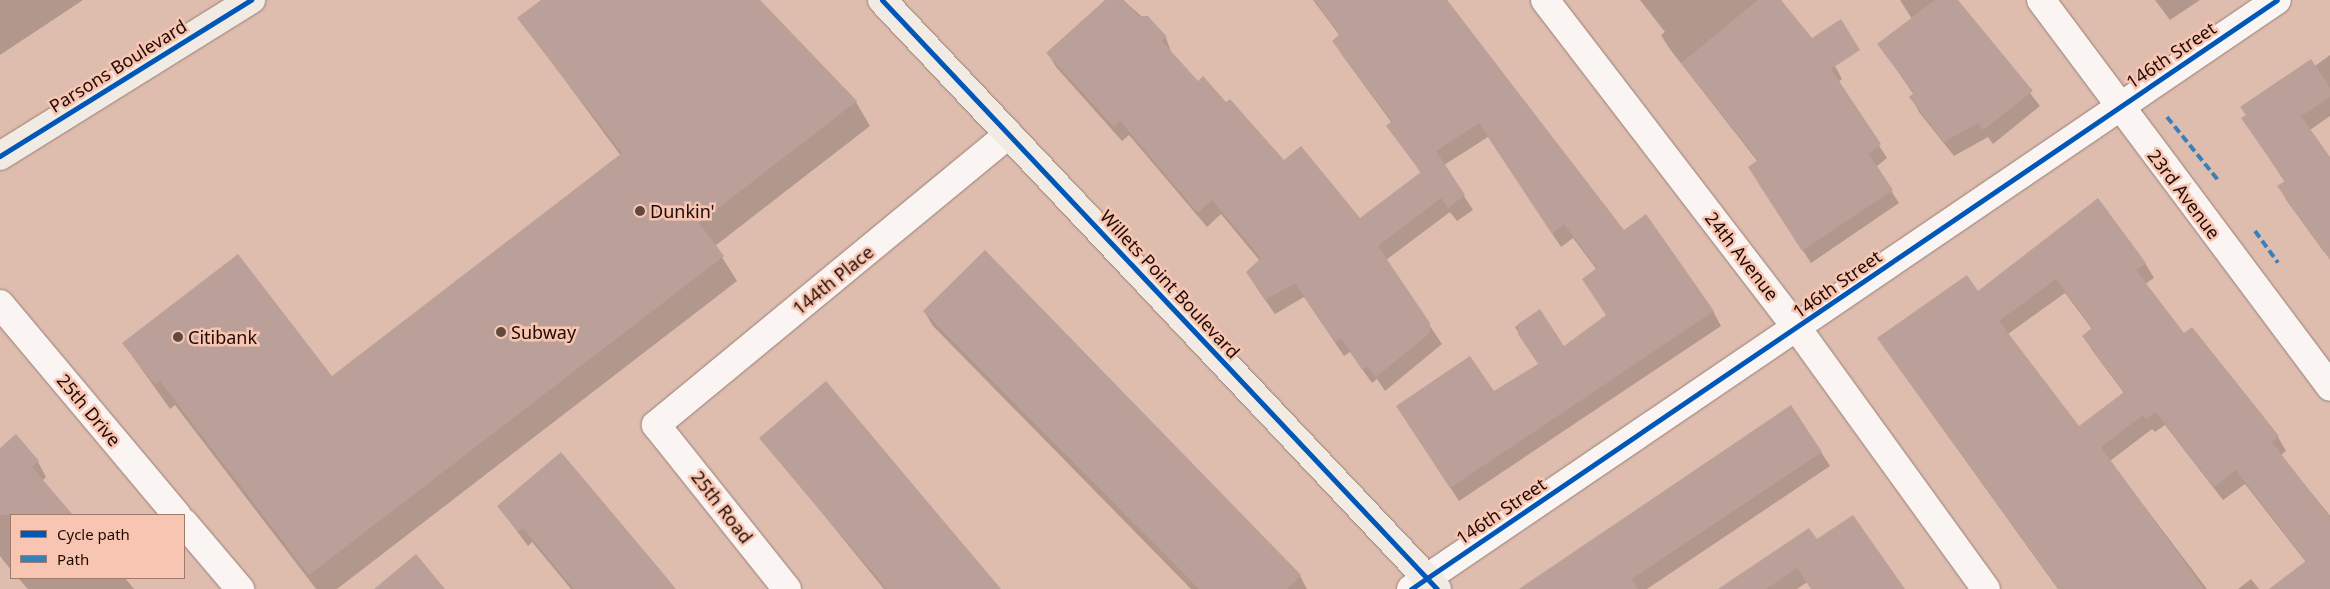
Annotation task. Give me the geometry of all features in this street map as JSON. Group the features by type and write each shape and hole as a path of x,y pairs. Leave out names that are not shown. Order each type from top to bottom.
{"street":[{"name":"Parsons Boulevard","path":"0,156 251,0"},
{"name":"Willets Point Boulevard","path":"882,0 1009,134 1426,585"},
{"name":"24th Avenue","path":"1545,0 1797,328 1986,589"},
{"name":"23rd Avenue","path":"2041,0 2118,107 2330,387"},
{"name":"146th Street","path":"1426,585 2118,107 2277,0"},
{"name":"144th Place","path":"656,425 1009,134"},
{"name":"25th Drive","path":"0,304 177,514"},
{"name":"25th Road","path":"656,425 787,589"},
{"path":"185,524 240,589"}],"building":[{"path":"541,0 760,0 857,101 699,223 724,256 309,575 160,381 155,385 122,343 238,254 332,376 622,153 517,18"},
{"path":"1105,0 1124,0 1138,16 1148,16 1167,37 1162,41 1198,81 1203,76 1226,102 1230,99 1284,160 1301,146 1360,218 1421,172 1386,126 1392,121 1332,41 1340,34 1314,0 1447,0 1624,230 1646,214 1714,311 1450,488 1396,406 1470,356 1494,391 1538,364 1518,334 1518,324 1540,309 1564,346 1606,315 1582,279 1597,268 1564,224 1552,234 1479,123 1436,151 1465,195 1448,208 1441,198 1378,246 1430,323 1430,333 1376,377 1368,366 1362,370 1341,338 1335,342 1295,283 1265,300 1246,272 1261,258 1212,200 1198,213 1120,121 1114,127 1046,53"},
{"path":"1758,0 1781,0 1812,38 1841,19 1860,50 1831,69 1881,144 1869,154 1893,190 1802,251 1748,167 1758,160 1681,63"},
{"path":"1935,0 1958,0 2033,91 1983,130 1978,123 1944,142 1909,97 1914,93 1877,44"},
{"path":"2311,59 2330,88 2330,97 2301,116 2330,157 2330,260 2277,186 2285,181 2241,118 2246,115 2240,107"},
{"path":"2098,198 2146,263 2136,270 2184,333 2192,327 2279,436 2272,442 2330,518 2330,589 2269,589 2306,561 2236,470 2214,487 2156,412 2146,419 2143,415 2101,447 2204,589 2059,589 1877,338 1967,275 1978,291","holes":["2056,279 2092,328 2082,336 2124,392 2079,426 1999,321"]},
{"path":"985,250 1301,575 1287,589 1199,589 923,311"},
{"path":"826,381 1001,589 887,589 801,488 759,438"},
{"path":"1791,405 1822,452 1632,579 1638,589 1519,589"},
{"path":"16,434 39,461 32,467 72,514 0,515 0,448"},
{"path":"561,452 676,589 574,589 523,528 518,532 497,506"},
{"path":"1853,515 1905,589 1811,589 1797,568 1766,589 1718,589 1809,528 1817,539"},
{"path":"416,554 445,589 374,589"}],"marked path":[{"path":"2167,117 2218,180"},
{"path":"2255,231 2278,263"}],"cycle path":[{"path":"0,156 251,0"},
{"path":"882,0 1437,589"},
{"path":"1411,589 2277,0"}],"place":[{"name":"Dunkin'","path":"640,211"},
{"name":"Subway","path":"501,332"},
{"name":"Citibank","path":"178,337"}]}
